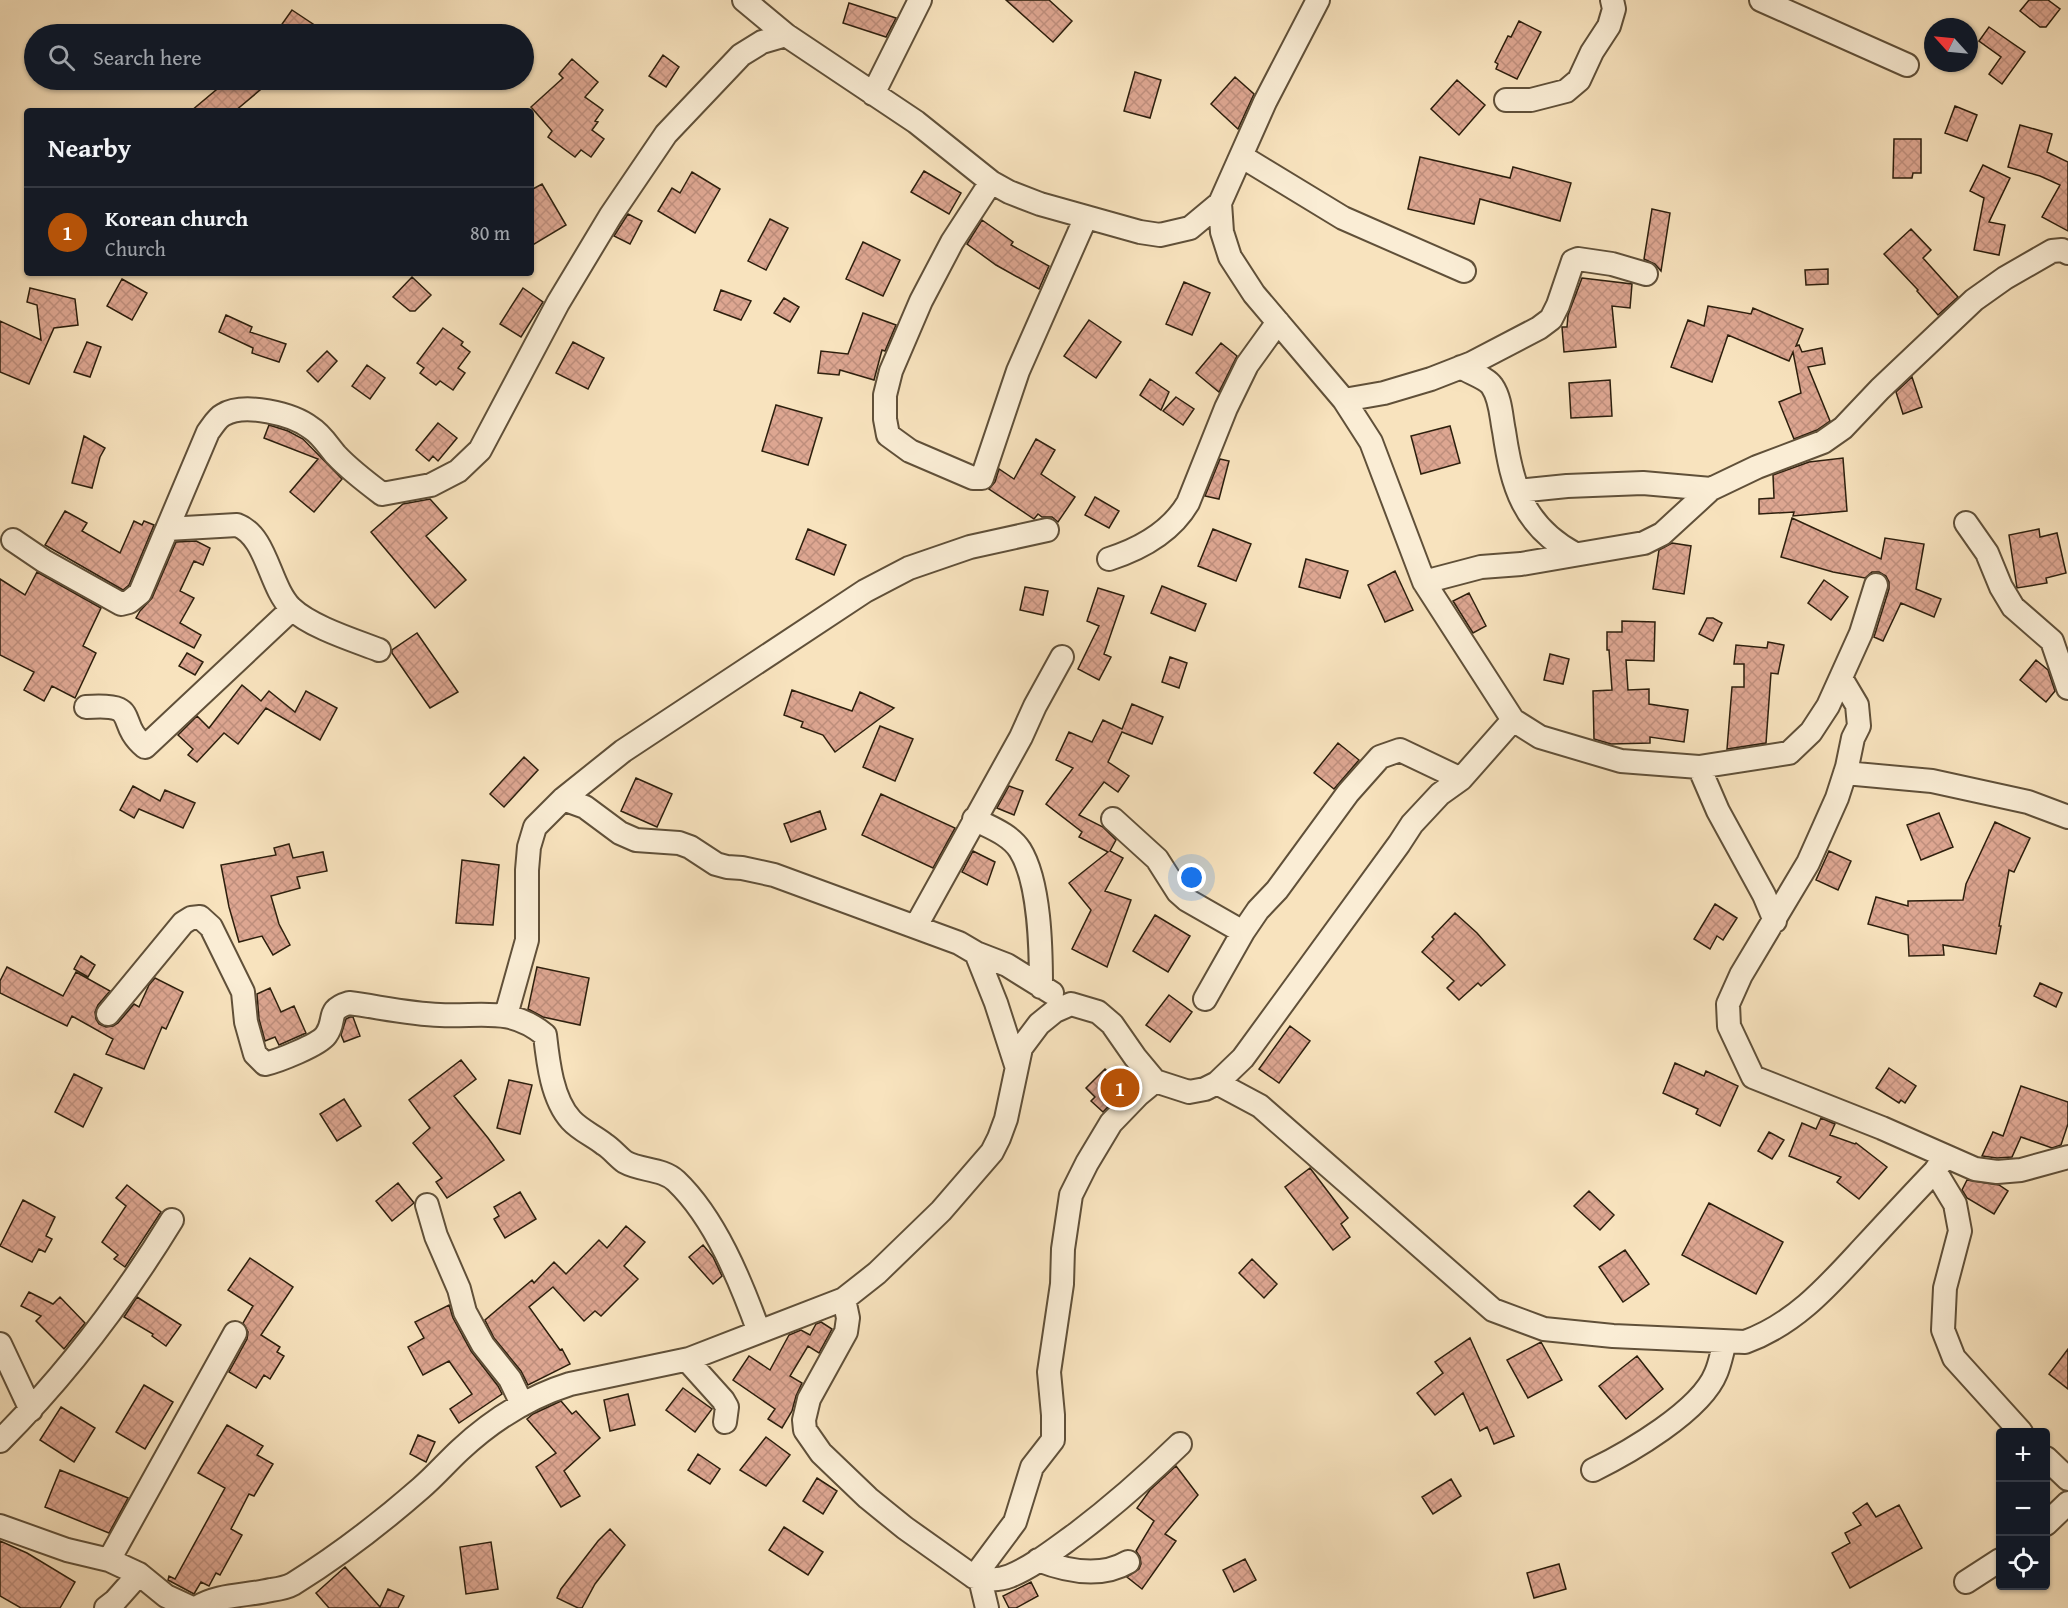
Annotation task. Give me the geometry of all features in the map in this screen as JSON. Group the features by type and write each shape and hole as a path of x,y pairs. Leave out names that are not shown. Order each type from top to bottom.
{"street":[{"path":"744,0 786,35 916,122 991,182 1040,204 1160,235 1190,228 1220,203 1266,102 1318,0"},
{"path":"873,94 920,0"},
{"path":"1506,99 1531,100 1566,91 1579,80 1592,52 1609,26 1614,9 1612,0"},
{"path":"1761,0 1907,65"},
{"path":"13,540 44,561 120,604 129,602 140,593 208,432 222,415 240,410 262,411 286,416 312,428 339,458 382,494 431,485 458,471 480,450 564,293 610,215 666,134 741,55 762,42 786,35"},
{"path":"1241,156 1343,218 1464,271"},
{"path":"991,182 952,242 921,301 891,371 885,395 888,435 910,451 973,478 982,478 1018,371 1086,217"},
{"path":"1220,203 1222,232 1230,257 1254,294 1344,400 1371,442 1424,582 1513,720 1540,737 1621,761 1699,767 1789,753 1811,732 1828,706 1861,633 1876,585"},
{"path":"1424,582 1481,567 1521,564 1644,543 1662,534 1711,489 1757,467 1823,442 1843,428 1880,389 1974,300 2005,278 2052,251 2062,250 2068,253"},
{"path":"1344,400 1384,393 1431,380 1539,328 1551,318 1558,305 1573,261 1578,259 1611,264 1646,274"},
{"path":"1109,559 1131,552 1157,536 1179,518 1188,503 1226,408 1247,365 1278,322"},
{"path":"1461,367 1491,384 1498,396 1509,465 1524,506 1542,530 1556,543 1575,554"},
{"path":"1518,491 1567,486 1643,483 1711,489"},
{"path":"1966,523 1987,553 2001,587 2013,607 2052,641 2068,688"},
{"path":"167,530 237,525 246,528 254,536 280,594 292,609 321,627 378,650"},
{"path":"506,1015 527,940 529,848 535,827 563,800 623,752 865,591 909,568 970,548 1047,530"},
{"path":"86,706 116,707 124,712 138,741 145,747 292,609"},
{"path":"916,926 1021,737 1062,657"},
{"path":"1841,678 1857,705 1859,726 1853,738 1845,773 1824,829 1808,863 1741,975 1728,1004 1729,1026 1753,1077 1882,1128 1940,1163 1997,1172 2021,1170 2068,1157"},
{"path":"563,800 585,807 620,833 636,840 678,843 690,847 716,864 774,875 959,943 976,953 1006,965 1071,1004 1098,1012 1112,1024 1155,1081 1188,1092 1204,1089 1217,1083 1243,1058 1413,824 1440,794 1461,779 1513,720"},
{"path":"1205,999 1258,910 1277,890 1348,793 1380,757 1400,750 1461,779"},
{"path":"1699,767 1718,811 1764,895 1775,921"},
{"path":"1845,773 1932,781 2028,802 2068,817"},
{"path":"974,819 1007,836 1019,849 1027,866 1034,892 1040,936 1041,987"},
{"path":"1113,819 1157,859 1178,892 1187,900 1243,932"},
{"path":"108,1014 183,923 191,918 200,917 211,927 243,992 246,1022 255,1054 265,1064 279,1061 325,1038 332,1014 339,1006 349,1003 439,1015 506,1015 534,1025 545,1035 549,1073 563,1109 571,1120 626,1162 662,1173 675,1180 715,1234 742,1286 759,1332"},
{"path":"976,953 996,1003 1016,1065"},
{"path":"0,1526 67,1550 109,1560 139,1574 166,1596 194,1608 204,1602 226,1596 255,1594 289,1587 374,1528 469,1442 522,1404 570,1384 687,1359 844,1299 877,1273 940,1211 992,1152 1006,1119 1020,1048 1038,1024 1055,1011 1071,1004"},
{"path":"977,1578 1015,1522 1032,1467 1053,1440 1049,1372 1062,1284 1063,1249 1071,1196 1087,1162 1111,1123 1155,1081"},
{"path":"1217,1083 1260,1106 1493,1310 1544,1329 1613,1336 1725,1342 1745,1342 1765,1335 1793,1317 1820,1294 1940,1163"},
{"path":"1940,1163 1955,1204 1960,1231 1945,1288 1943,1330 1954,1358 2017,1428"},
{"path":"427,1205 436,1236 459,1289 465,1312 483,1345 510,1379 522,1404"},
{"path":"0,1441 32,1410 76,1357 140,1272 172,1220"},
{"path":"844,1299 848,1318 846,1332 809,1399 804,1420 805,1430 821,1453 868,1498 977,1578 987,1608"},
{"path":"109,1560 235,1333"},
{"path":"1593,1470 1628,1453 1701,1397 1716,1374 1725,1342"},
{"path":"0,1344 32,1410"},
{"path":"687,1359 705,1383 723,1400 727,1407 725,1422"},
{"path":"977,1578 1009,1576 1050,1553 1110,1508 1180,1444"},
{"path":"2050,1462 2068,1479"},
{"path":"2050,1520 2068,1503"},
{"path":"1038,1560 1053,1566 1086,1571 1108,1570 1128,1563"},
{"path":"1966,1582 1996,1563"},
{"path":"106,1608 139,1574"},
{"path":"255,1594 278,1608"}],"building":[{"path":"1006,0 1049,0 1072,21 1053,42"},
{"path":"2029,0 2048,0 2060,9 2046,27 2040,27 2020,11"},
{"path":"849,3 896,18 886,37 843,23"},
{"path":"292,10 313,24 282,24"},
{"path":"1519,21 1541,32 1517,79 1496,69 1498,64 1495,62 1508,36 1511,37"},
{"path":"1989,27 2025,52 2002,84 1989,74 2001,57 1979,41"},
{"path":"663,55 679,67 666,87 649,76"},
{"path":"572,59 598,82 585,97 603,110 592,130 604,139 591,157 581,150 575,157 548,137 552,131 531,107 563,78 559,74"},
{"path":"1135,72 1161,80 1150,118 1124,111"},
{"path":"1235,77 1254,94 1238,129 1211,104"},
{"path":"1457,80 1485,105 1459,135 1431,109"},
{"path":"216,90 260,90 239,108 195,108"},
{"path":"1955,106 1977,115 1967,141 1945,133"},
{"path":"2020,125 2052,134 2047,152 2068,162 2068,231 2042,217 2060,185 2040,176 2008,167"},
{"path":"1894,139 1921,139 1921,173 1913,173 1912,178 1893,178"},
{"path":"1420,157 1510,178 1513,167 1571,183 1560,221 1480,199 1474,224 1408,209"},
{"path":"1983,165 2010,178 1989,222 2005,225 1999,255 1974,250 1984,198 1970,191"},
{"path":"924,171 961,193 949,214 911,192"},
{"path":"692,172 720,189 695,233 658,211 672,188 680,193"},
{"path":"542,184 566,225 534,244 534,188"},
{"path":"1652,209 1670,213 1661,271 1655,264 1644,259"},
{"path":"628,214 642,221 630,244 614,236"},
{"path":"770,219 788,228 766,270 748,261"},
{"path":"982,220 1013,242 1011,245 1049,266 1039,289 996,265 967,244"},
{"path":"1911,229 1931,250 1923,258 1958,297 1938,315 1884,254"},
{"path":"863,242 900,260 883,296 846,279"},
{"path":"1828,269 1828,284 1806,285 1805,270"},
{"path":"412,277 431,295 415,311 410,311 393,297"},
{"path":"1582,278 1632,284 1630,308 1612,306 1616,347 1564,352 1562,327 1567,327 1568,315"},
{"path":"122,279 147,293 132,320 107,306"},
{"path":"1184,282 1210,293 1192,335 1166,324"},
{"path":"30,288 75,299 78,325 54,328 29,384 0,372 0,321 41,340 37,305 27,302"},
{"path":"523,288 543,302 521,337 500,324"},
{"path":"721,290 751,301 741,320 714,310"},
{"path":"784,298 799,307 790,322 774,313"},
{"path":"1708,306 1751,314 1753,308 1803,329 1796,346 1799,345 1802,352 1822,348 1825,364 1808,367 1830,421 1817,430 1794,439 1779,402 1801,393 1793,352 1789,361 1728,335 1712,382 1671,367 1688,320 1704,326"},
{"path":"863,313 896,325 885,351 882,350 874,380 840,370 839,375 818,373 821,351 848,354"},
{"path":"226,315 252,327 250,332 286,344 279,362 252,353 253,348 219,332"},
{"path":"1089,320 1121,342 1096,378 1064,356"},
{"path":"443,328 463,342 461,345 470,352 458,368 465,373 453,390 440,381 436,385 420,373 424,368 417,363"},
{"path":"87,342 101,347 90,377 74,372"},
{"path":"573,342 604,358 588,389 556,373"},
{"path":"1221,343 1237,356 1219,392 1196,373"},
{"path":"327,351 337,361 318,382 307,371"},
{"path":"367,365 385,378 370,399 352,386"},
{"path":"1912,377 1922,407 1903,414 1896,392"},
{"path":"1150,379 1169,392 1161,410 1140,395"},
{"path":"1610,380 1612,416 1571,418 1569,383"},
{"path":"1176,397 1194,409 1183,425 1163,411"},
{"path":"776,405 822,418 808,465 762,451"},
{"path":"438,423 457,438 438,461 433,456 429,461 416,450"},
{"path":"269,425 303,439 342,479 314,512 290,492 318,459 264,438"},
{"path":"1450,426 1460,463 1421,474 1411,436"},
{"path":"84,436 105,448 100,457 92,488 72,483"},
{"path":"1036,439 1055,450 1041,474 1075,497 1058,522 1052,517 1042,517 1038,514 1034,519 989,489 995,482 999,469 1014,479"},
{"path":"1843,458 1847,511 1793,516 1794,512 1759,514 1759,499 1774,498 1773,475 1809,462"},
{"path":"1220,459 1229,461 1219,499 1205,496"},
{"path":"1095,497 1119,511 1109,528 1085,515"},
{"path":"430,499 447,518 426,536 466,580 435,608 371,532 403,504"},
{"path":"65,511 87,523 82,531 120,553 134,521 142,525 144,521 154,525 129,585 123,590 45,545"},
{"path":"1792,518 1881,559 1885,538 1924,544 1916,589 1941,599 1934,617 1901,603 1883,641 1874,637 1889,589 1886,576 1879,572 1872,572 1865,578 1833,572 1781,557"},
{"path":"808,529 846,545 834,575 796,559"},
{"path":"1213,529 1251,544 1236,581 1198,566"},
{"path":"2039,529 2040,537 2057,533 2066,573 2046,578 2047,583 2017,588 2009,535"},
{"path":"196,541 210,548 203,565 194,561 180,591 194,598 180,623 201,635 194,648 136,618 152,598 176,542"},
{"path":"1672,543 1691,546 1684,594 1653,589 1659,550"},
{"path":"1306,559 1348,571 1340,598 1299,587"},
{"path":"1395,571 1413,610 1385,622 1368,585"},
{"path":"37,572 101,608 83,646 96,653 75,698 52,686 44,701 24,690 34,672 0,655 0,579 25,595"},
{"path":"1824,580 1848,597 1831,620 1808,603"},
{"path":"1162,586 1206,604 1195,631 1151,613"},
{"path":"1025,587 1048,591 1043,615 1020,610"},
{"path":"1098,588 1124,596 1104,654 1111,657 1099,680 1078,669 1099,626 1087,621"},
{"path":"1469,593 1486,626 1473,633 1453,601"},
{"path":"1707,618 1713,618 1722,623 1713,641 1699,634"},
{"path":"1622,621 1655,622 1654,661 1626,660 1628,690 1649,689 1649,704 1688,710 1684,742 1650,737 1650,743 1611,744 1594,739 1593,691 1612,690 1607,632 1622,632"},
{"path":"417,633 458,692 430,708 392,653 392,650"},
{"path":"1768,642 1784,645 1778,674 1771,673 1766,743 1727,749 1732,687 1744,687 1744,664 1734,664 1736,645 1767,648"},
{"path":"187,653 203,662 195,675 179,666"},
{"path":"1550,654 1569,659 1563,684 1544,680"},
{"path":"1170,657 1187,663 1179,688 1162,682"},
{"path":"2036,660 2048,670 2055,691 2046,702 2020,680"},
{"path":"242,685 261,701 269,691 295,712 306,691 337,708 320,740 266,708 238,744 224,733 197,762 188,755 193,749 178,735 197,716 209,728"},
{"path":"792,690 852,711 860,692 894,708 835,752 823,735 801,727 803,722 784,715"},
{"path":"1132,704 1163,717 1152,744 1122,732 1108,762 1129,776 1118,792 1104,782 1079,815 1103,827 1116,840 1110,851 1123,858 1105,891 1131,900 1107,967 1072,949 1091,910 1069,883 1108,852 1079,837 1082,832 1046,804 1073,768 1056,760 1069,732 1092,742 1103,720 1122,729"},
{"path":"880,726 913,739 895,781 863,767"},
{"path":"1338,743 1359,760 1334,789 1314,773"},
{"path":"524,757 538,770 504,807 490,794"},
{"path":"636,778 672,794 657,827 621,811"},
{"path":"133,786 160,801 165,790 195,803 183,828 139,809 134,818 120,810"},
{"path":"1009,786 1023,791 1014,815 997,808"},
{"path":"881,794 955,828 933,868 862,835"},
{"path":"820,811 826,829 791,842 784,824"},
{"path":"1939,813 1953,847 1921,860 1907,825"},
{"path":"1995,822 2030,838 2014,872 2009,870 1996,954 1943,945 1944,955 1909,956 1908,935 1868,924 1876,897 1908,906 1908,901 1963,900 1966,884"},
{"path":"289,844 293,858 323,852 327,871 297,877 300,888 271,896 279,924 290,945 273,955 262,936 239,942 221,865 276,855 274,848"},
{"path":"973,851 995,862 987,885 962,872"},
{"path":"1829,851 1851,861 1838,890 1816,880"},
{"path":"462,860 499,865 493,925 456,923"},
{"path":"1715,904 1737,918 1723,940 1717,936 1710,949 1694,939"},
{"path":"1455,913 1477,933 1505,965 1481,986 1478,983 1459,1000 1447,988 1454,981 1422,952 1434,939 1432,937"},
{"path":"1155,915 1190,936 1168,972 1133,951"},
{"path":"81,956 95,965 88,977 74,969"},
{"path":"7,967 63,996 76,972 110,991 95,1012 99,1024 106,1027 118,1023 134,1004 139,1007 149,985 155,978 183,992 166,1029 162,1027 144,1069 106,1054 113,1039 72,1016 67,1026 0,993 0,981"},
{"path":"537,967 589,978 580,1025 543,1017 528,1009"},
{"path":"2040,983 2062,993 2056,1007 2034,996"},
{"path":"270,988 281,1012 294,1006 306,1033 279,1045 275,1037 265,1041 259,1019 257,994"},
{"path":"1169,995 1192,1012 1170,1042 1146,1025"},
{"path":"353,1017 360,1036 344,1042 341,1035 346,1019"},
{"path":"1290,1026 1310,1041 1279,1083 1259,1069"},
{"path":"461,1060 476,1079 454,1096 504,1160 447,1198 436,1182 442,1178 413,1143 430,1128 409,1100"},
{"path":"1675,1063 1704,1076 1706,1071 1738,1086 1720,1126 1696,1114 1698,1109 1663,1093"},
{"path":"1889,1068 1916,1086 1905,1103 1901,1100 1899,1103 1876,1088"},
{"path":"1105,1069 1125,1089 1103,1112 1091,1101 1095,1097 1086,1088"},
{"path":"74,1074 102,1088 83,1127 55,1112"},
{"path":"509,1080 532,1085 520,1134 497,1128"},
{"path":"2021,1086 2068,1102 2068,1124 2061,1145 2052,1148 2021,1137 2012,1157 1982,1156 1993,1132 2003,1136"},
{"path":"344,1099 361,1126 337,1141 320,1114"},
{"path":"1821,1118 1835,1124 1830,1135 1856,1143 1887,1167 1859,1199 1837,1182 1841,1177 1789,1156 1802,1123 1816,1129"},
{"path":"1769,1132 1784,1140 1772,1159 1758,1151"},
{"path":"1310,1168 1348,1218 1341,1224 1350,1237 1333,1250 1285,1187"},
{"path":"1967,1180 1999,1185 2008,1191 1994,1214 1967,1198 1962,1190"},
{"path":"398,1183 414,1203 392,1221 376,1201"},
{"path":"127,1185 161,1212 125,1267 114,1259 118,1255 102,1242 126,1206 116,1198"},
{"path":"1589,1191 1614,1215 1600,1230 1574,1206"},
{"path":"520,1192 536,1219 505,1238 494,1219 499,1216 494,1207"},
{"path":"23,1200 55,1217 46,1236 52,1239 45,1252 39,1249 32,1262 0,1246"},
{"path":"1709,1203 1783,1242 1756,1294 1682,1255"},
{"path":"626,1226 645,1242 624,1266 638,1279 601,1316 595,1311 584,1321 553,1287 529,1307 560,1350 562,1349 570,1364 528,1385 521,1371 494,1338 485,1320 532,1280 534,1283 554,1262 566,1274 599,1240 607,1248"},
{"path":"703,1245 713,1257 722,1276 713,1284 689,1257"},
{"path":"1625,1250 1649,1284 1623,1302 1599,1267"},
{"path":"250,1258 293,1287 261,1335 280,1347 277,1352 284,1356 270,1379 264,1375 256,1388 229,1372 247,1339 248,1332 243,1323 253,1306 228,1290"},
{"path":"1252,1259 1277,1284 1264,1298 1239,1273"},
{"path":"29,1292 53,1304 60,1297 85,1323 64,1349 36,1321 41,1316 21,1306"},
{"path":"137,1297 181,1325 166,1346 152,1336 153,1334 124,1317"},
{"path":"449,1305 453,1318 471,1351 502,1394 459,1423 450,1409 472,1394 449,1361 423,1375 408,1347 424,1338 415,1322"},
{"path":"821,1322 832,1329 819,1353 808,1346 790,1376 802,1383 792,1411 782,1428 768,1419 775,1409 733,1380 749,1356 770,1370 789,1335 801,1330 810,1335 816,1324"},
{"path":"1470,1338 1514,1436 1494,1444 1487,1427 1480,1431 1463,1393 1435,1415 1417,1393 1443,1373 1435,1362"},
{"path":"1541,1342 1562,1380 1528,1398 1507,1360"},
{"path":"2068,1349 2068,1389 2049,1374"},
{"path":"1637,1356 1663,1389 1626,1419 1599,1386"},
{"path":"144,1385 173,1402 145,1449 116,1432"},
{"path":"683,1388 712,1409 695,1432 666,1410"},
{"path":"628,1394 635,1425 610,1431 604,1400"},
{"path":"561,1401 572,1414 576,1411 600,1438 564,1471 580,1496 561,1507 536,1467 556,1453 527,1419"},
{"path":"61,1407 95,1428 74,1462 40,1440"},
{"path":"227,1425 263,1446 257,1455 273,1464 254,1496 249,1494 231,1529 242,1535 220,1575 216,1573 209,1586 201,1582 194,1594 168,1580 169,1576 175,1579 225,1488 198,1473"},
{"path":"418,1435 435,1442 426,1462 410,1454"},
{"path":"766,1437 790,1455 766,1486 740,1470"},
{"path":"698,1454 720,1469 710,1484 688,1470"},
{"path":"1176,1466 1198,1495 1165,1534 1176,1541 1142,1589 1127,1577 1139,1569 1140,1557 1136,1551 1154,1521 1137,1508 1150,1490"},
{"path":"60,1470 128,1498 109,1533 45,1507"},
{"path":"817,1478 837,1491 823,1514 803,1501"},
{"path":"1451,1479 1461,1496 1433,1514 1422,1497"},
{"path":"1867,1503 1876,1517 1899,1505 1922,1548 1850,1588 1832,1553 1850,1543 1845,1533 1861,1525 1853,1513"},
{"path":"784,1527 823,1552 808,1575 769,1550"},
{"path":"610,1529 625,1545 595,1584 582,1608 557,1598 561,1589"},
{"path":"0,1541 27,1553 75,1582 60,1608 21,1608 0,1596"},
{"path":"491,1542 498,1589 466,1594 460,1547"},
{"path":"1245,1559 1256,1580 1234,1592 1223,1570"},
{"path":"1559,1564 1566,1589 1534,1598 1527,1573"},
{"path":"345,1567 380,1607 388,1589 404,1596 398,1608 329,1608 316,1593"},
{"path":"1031,1582 1038,1596 1016,1608 1009,1608 1003,1596"}],"place":[{"name":"Korean church","path":"1120,1088"}]}
